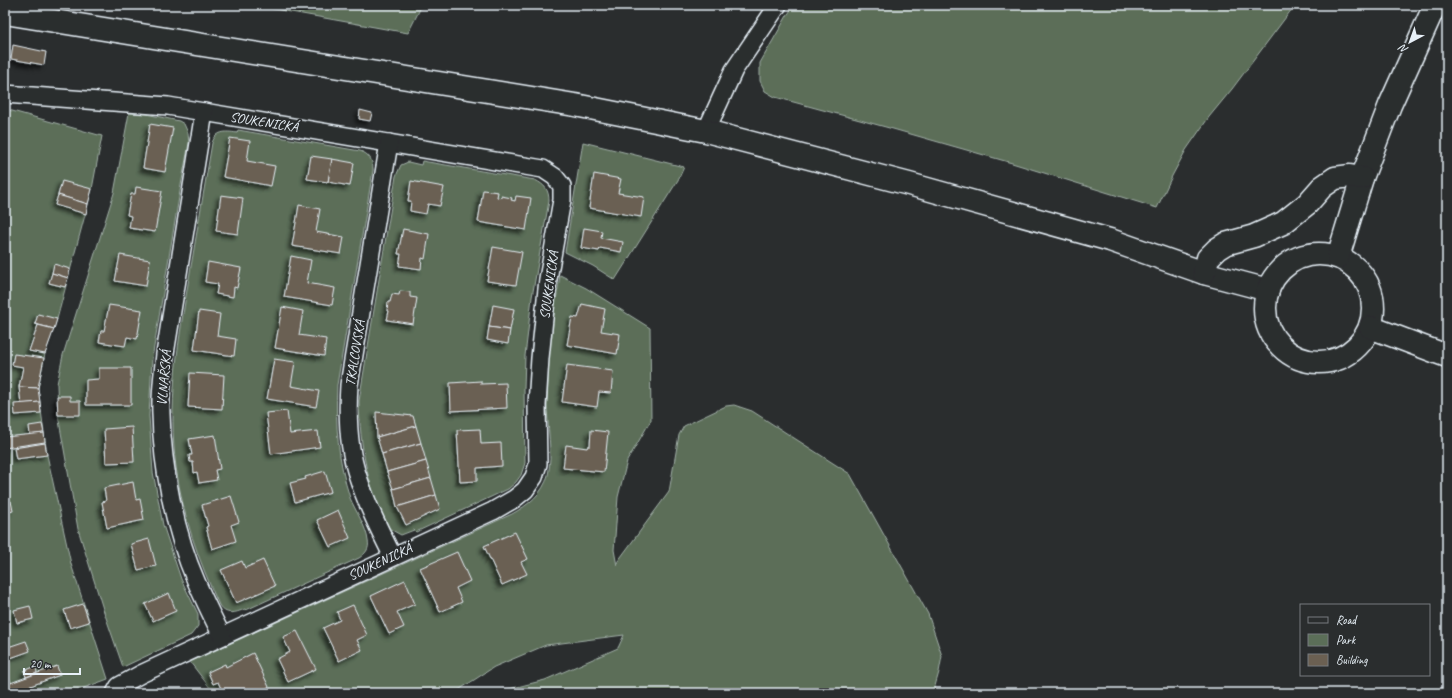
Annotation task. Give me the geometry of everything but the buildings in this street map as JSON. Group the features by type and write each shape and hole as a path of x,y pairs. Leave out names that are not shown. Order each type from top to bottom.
{"main road":[{"path":"1338,257 1362,178 1390,105 1435,5"},
{"path":"5,13 575,105 706,131 917,186 1110,240 1204,273 1268,290"},
{"path":"1204,273 1208,258 1217,249 1225,244 1254,236 1283,223 1307,204 1322,187 1334,178 1350,176 1362,178"},
{"path":"1321,254 1338,257 1350,264 1361,274 1368,286 1373,299 1373,313 1370,327 1363,341 1352,351 1339,358 1324,362 1308,361 1294,356 1282,347 1272,335 1267,321 1265,305 1268,290 1276,275 1289,264 1304,256 1321,254"},
{"path":"1370,327 1447,356"}],"street":[{"path":"706,131 734,70 778,5"},
{"name":"SOUKENICKÁ","path":"5,94 168,106 543,169 555,177 562,186 562,200 548,279 540,358 538,464 534,478 525,490 514,499 493,511 141,674 119,686 115,693"},
{"name":"VLNAŘSKÁ","path":"204,112 165,354 161,414 162,441 173,512 195,580 222,636"},
{"name":"TKALCOVSKÁ","path":"389,143 349,385 348,429 357,476 374,518 393,557"}],"green space":[{"path":"252,5 422,5 408,33"},
{"path":"795,5 1295,5 1209,117 1186,150 1157,208 1012,163 775,97 765,91 760,81 760,63 788,14"},
{"path":"5,109 102,136 92,189 57,319 45,354 38,388 47,455 71,564 108,679 70,693 5,693"},
{"path":"129,113 146,114 179,121 184,124 188,133 189,143 152,359 149,416 153,472 163,525 181,579 198,614 198,626 191,635 123,667 78,529 58,415 57,384 63,355 114,193"},
{"path":"238,130 360,151 370,158 372,163 373,170 337,385 336,400 338,442 346,484 350,498 365,530 368,546 363,555 359,558 246,610 231,613 225,611 219,605 204,571 187,521 176,467 173,400 180,334 212,143 219,134 225,132 237,133"},
{"path":"583,142 684,167 678,180 615,280 593,266 565,252"},
{"path":"422,161 535,180 546,188 549,201 532,297 525,356 525,463 521,475 508,489 416,532 414,530 401,535 390,529 382,514 370,483 363,451 359,401 396,176 401,165 408,162 421,165"},
{"path":"560,275 586,288 650,328 651,420 627,461 618,497 614,550 617,566 618,561 669,492 679,435 684,426 726,406 734,405 752,411 850,474 928,614 942,656 933,693 493,693 545,680 618,648 624,635 546,645 494,667 454,693 214,693 190,662 512,514 524,507 539,493 546,482 550,458 547,402 548,360"}]}
